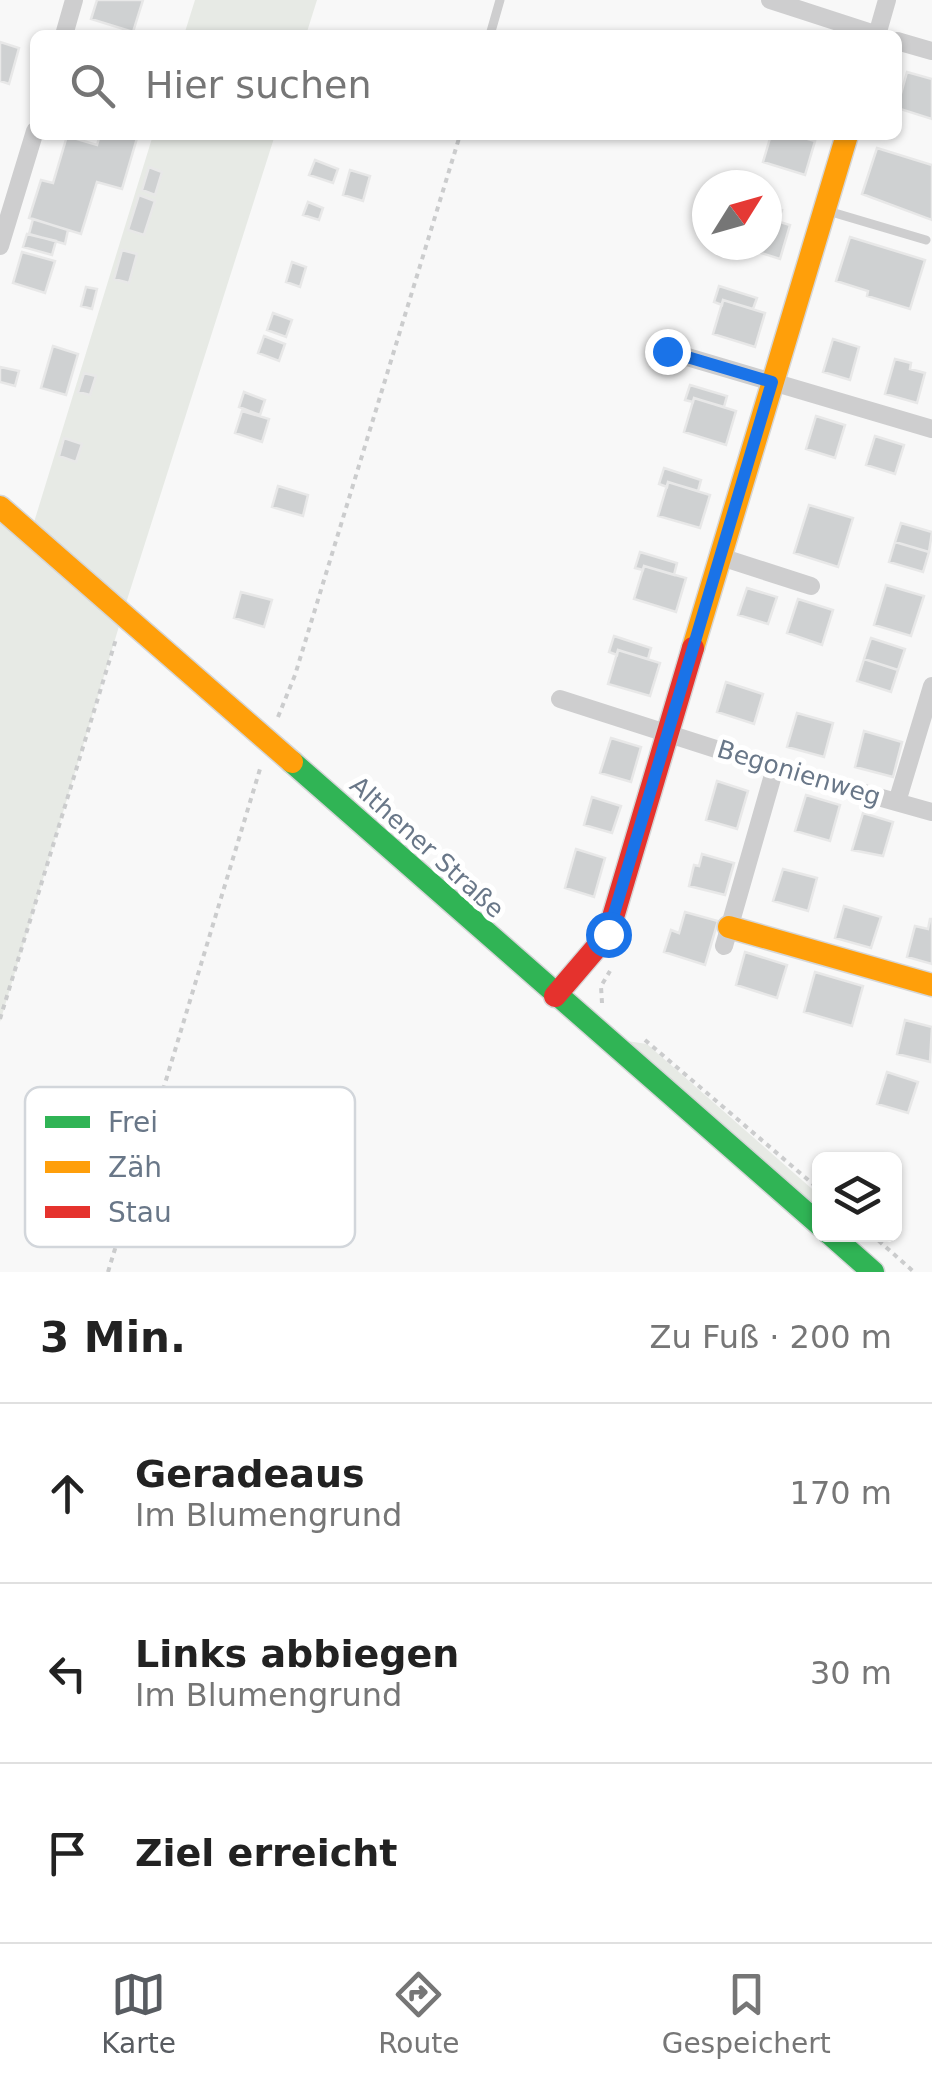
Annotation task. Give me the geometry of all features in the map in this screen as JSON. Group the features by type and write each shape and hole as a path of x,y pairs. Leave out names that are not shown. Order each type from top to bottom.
{"main road":[{"path":"555,996 608,934 845,140"},
{"name":"Althener Straße","path":"0,506 812,1219"},
{"path":"726,936 932,985"},
{"path":"839,1242 874,1272"}],"street":[{"path":"65,30 74,0"},
{"path":"770,0 862,30"},
{"path":"878,30 887,0"},
{"path":"902,42 932,51"},
{"path":"0,246 32,140"},
{"path":"667,351 932,429"},
{"path":"721,556 811,586"},
{"path":"897,802 932,686"},
{"name":"Begonienweg","path":"560,699 775,768 932,812"},
{"path":"726,936 775,768"}],"lane":[{"path":"491,30 500,0"},
{"path":"824,210 926,240"}],"path":[{"path":"164,1087 268,742 295,675 458,140"},
{"path":"0,1018 124,615"},
{"path":"880,1242 914,1272"},
{"path":"108,1272 116,1247"}],"shaded area":[{"path":"195,0 317,0 308,30 186,30"},
{"path":"151,140 273,140 126,603 0,1022 0,523 27,545"},
{"path":"627,1041 647,1044 812,1189 812,1204"}],"building":[{"path":"97,0 143,0 134,30 91,19"},
{"path":"0,42 19,48 9,84 0,81"},
{"path":"907,72 932,79 932,119 902,110"},
{"path":"66,140 97,145 98,140 136,140 122,189 97,182 81,234 29,218 41,180 53,183"},
{"path":"770,140 815,141 805,175 763,162"},
{"path":"877,148 932,165 932,220 862,194"},
{"path":"315,160 338,169 333,183 309,175"},
{"path":"149,167 162,172 155,195 142,190"},
{"path":"350,170 370,176 363,201 343,195"},
{"path":"139,195 155,201 144,235 128,230"},
{"path":"308,202 323,208 319,220 303,215"},
{"path":"33,219 68,230 65,244 29,234"},
{"path":"782,223 790,225 782,252"},
{"path":"27,234 56,241 52,255 23,247"},
{"path":"850,237 925,260 910,309 867,296 868,291 836,281"},
{"path":"122,250 137,254 129,283 114,279"},
{"path":"22,252 55,261 45,293 13,283"},
{"path":"292,262 306,267 300,287 286,282"},
{"path":"719,286 757,298 753,309 723,300 722,305 714,302"},
{"path":"86,287 97,289 92,309 81,306"},
{"path":"723,300 765,313 755,347 713,334"},
{"path":"273,313 292,320 286,337 267,330"},
{"path":"264,336 285,344 279,361 258,353"},
{"path":"833,339 859,347 850,380 823,372"},
{"path":"53,346 78,354 66,395 41,388"},
{"path":"895,359 911,363 910,369 925,373 917,403 885,394"},
{"path":"0,367 19,371 15,386 0,382"},
{"path":"84,373 96,376 90,395 78,392"},
{"path":"690,385 727,396 724,407 694,398 693,402 685,400"},
{"path":"244,392 265,400 260,415 239,407"},
{"path":"694,398 736,411 726,445 684,432"},
{"path":"242,411 269,419 262,442 235,433"},
{"path":"816,416 845,425 835,458 806,449"},
{"path":"875,436 904,445 895,474 866,465"},
{"path":"64,438 82,444 76,462 59,456"},
{"path":"664,468 701,480 698,491 668,482 667,487 659,484"},
{"path":"668,482 710,495 700,528 658,516"},
{"path":"278,486 308,495 303,516 272,507"},
{"path":"809,505 853,518 838,567 794,553"},
{"path":"901,523 932,532 929,552 895,542"},
{"path":"895,542 929,552 923,572 889,562"},
{"path":"640,552 677,563 674,575 644,566 643,570 635,568"},
{"path":"644,566 686,578 676,612 634,599"},
{"path":"886,585 924,596 911,636 874,625"},
{"path":"747,588 777,597 768,624 738,615"},
{"path":"241,592 272,600 264,627 234,618"},
{"path":"798,599 833,610 822,645 787,633"},
{"path":"614,636 651,648 648,659 618,650 617,655 609,652"},
{"path":"871,638 905,649 898,670 864,659"},
{"path":"618,650 660,663 650,696 608,684"},
{"path":"864,659 898,670 891,692 857,681"},
{"path":"726,682 763,694 754,724 717,712"},
{"path":"797,713 833,723 824,757 787,747"},
{"path":"864,731 902,742 893,777 855,767"},
{"path":"611,738 641,747 631,782 600,773"},
{"path":"717,781 748,791 737,829 706,820"},
{"path":"806,795 840,805 830,841 795,831"},
{"path":"592,797 621,806 612,833 584,825"},
{"path":"863,813 893,822 883,856 852,850"},
{"path":"576,849 605,858 594,897 565,888"},
{"path":"702,854 734,863 725,895 689,886 694,865 699,866"},
{"path":"783,869 817,878 808,911 773,901"},
{"path":"844,906 881,917 871,948 835,938"},
{"path":"685,912 718,921 705,965 664,952 671,930 679,933"},
{"path":"930,919 932,964 907,957 915,926 928,929"},
{"path":"745,952 787,965 777,998 736,985"},
{"path":"815,972 863,986 852,1026 804,1012"},
{"path":"905,1020 932,1027 930,1062 897,1054"},
{"path":"887,1072 918,1082 908,1113 877,1104"}],"traffic: fast":[{"path":"292,762 812,1218"},
{"path":"839,1242 873,1272"}],"traffic: slow":[{"path":"693,648 845,140"},
{"path":"0,507 292,762"},
{"path":"729,927 932,985"}],"traffic: jam":[{"path":"555,996 608,934 693,648"}],"route":[{"path":"608,934 772,382 667,351"}]}
